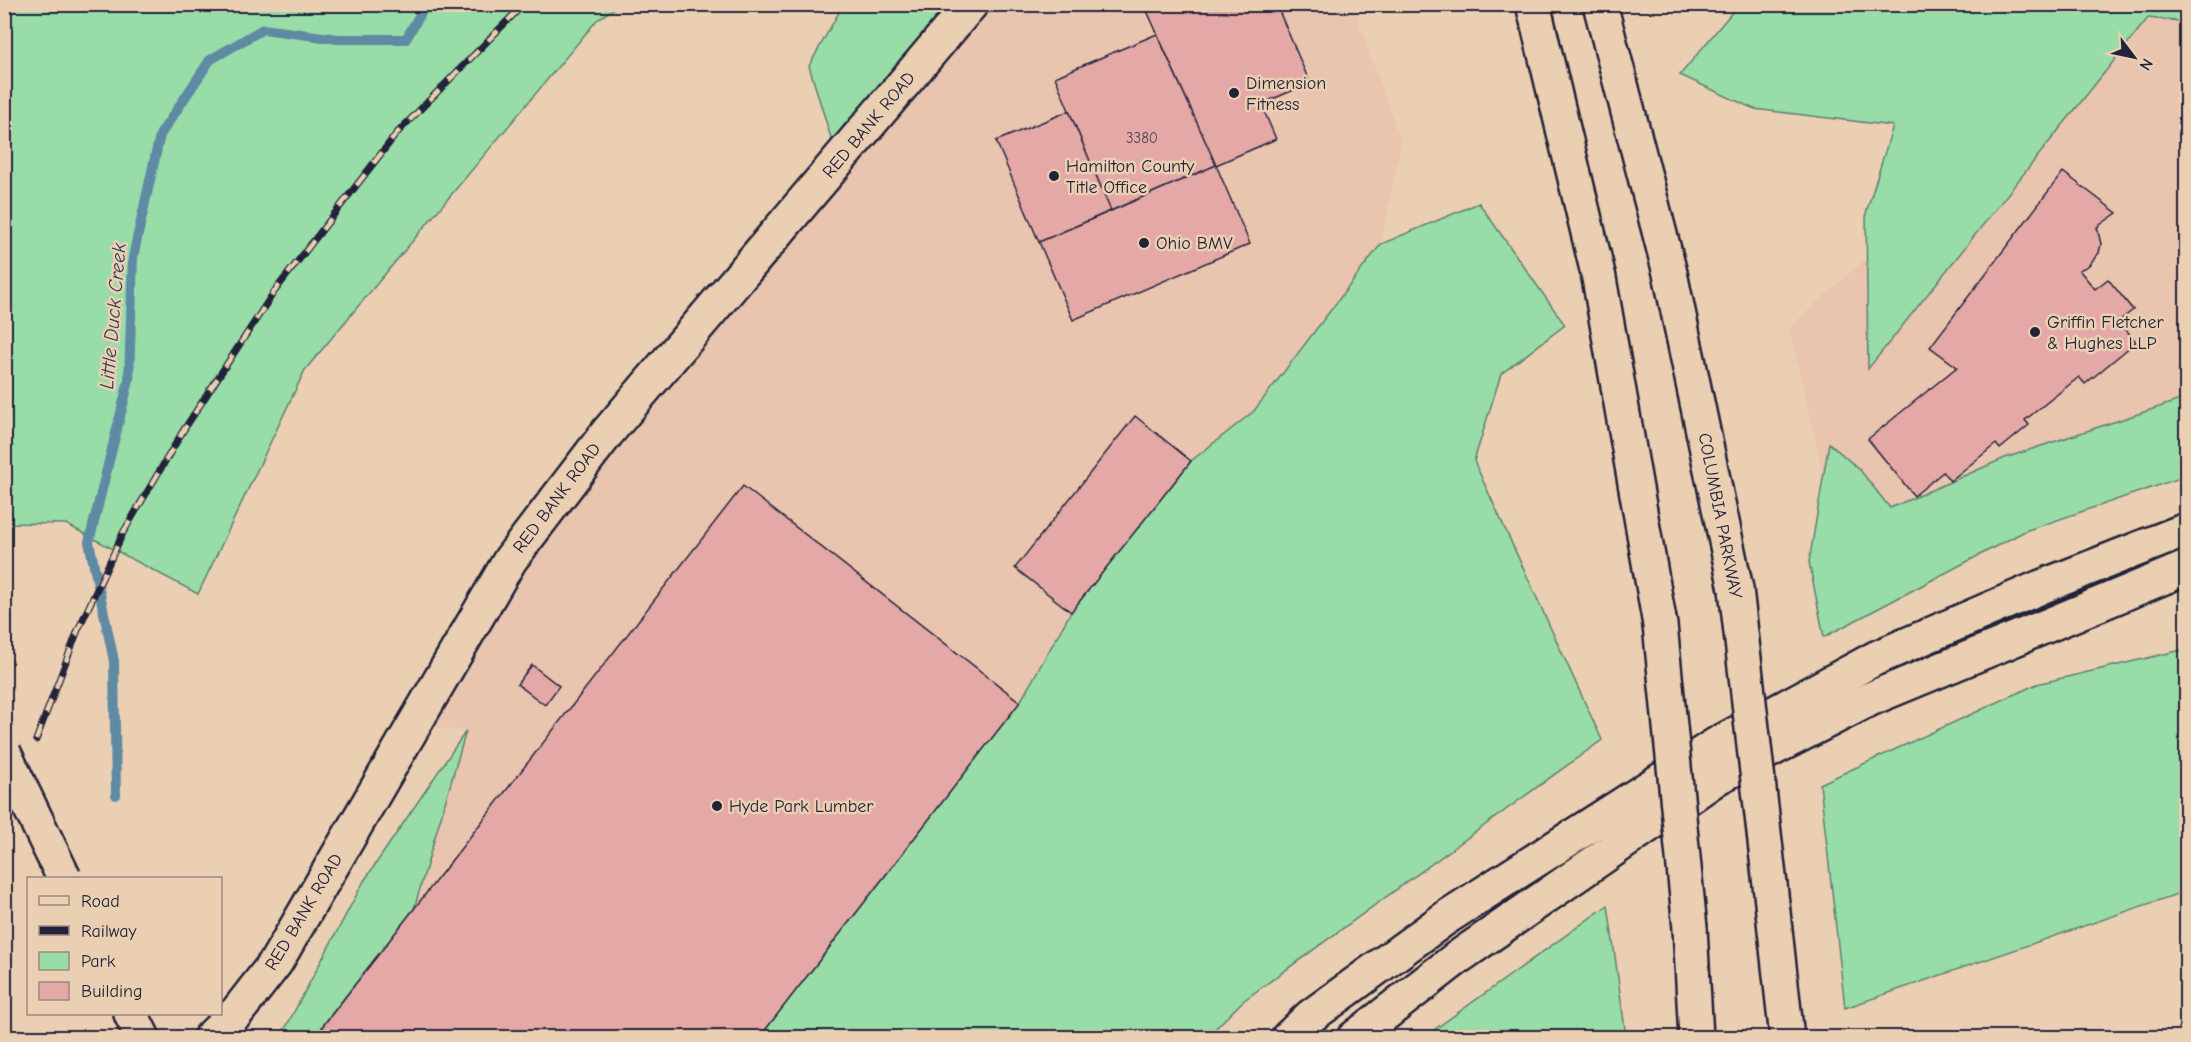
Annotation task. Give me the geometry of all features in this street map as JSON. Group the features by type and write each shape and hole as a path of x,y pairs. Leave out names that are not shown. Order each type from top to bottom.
{"main road":[{"name":"RED BANK ROAD","path":"210,1038 237,1012 276,962 510,560 607,433 971,4"},
{"path":"1533,4 1599,278 1660,625 1690,928 1696,1038"},
{"name":"COLUMBIA PARKWAY","path":"1600,4 1670,273 1736,589 1770,885 1771,1038"},
{"path":"1288,1038 1311,1016 1447,917 1718,744 1876,658 2041,587 2187,530"},
{"path":"1354,1038 1457,958 1718,777 1870,699 2187,568"},
{"path":"4,753 63,877"},
{"path":"1770,885 1787,1038"},
{"path":"132,1015 143,1038"}],"shaded area":[{"path":"971,5 1353,5 1401,142 1381,244 1254,411 1191,461 1071,612 1020,702 759,1037 336,1038 322,1027 414,909 466,731 414,725 510,560"},
{"path":"2147,5 2186,5 2186,446 1840,546 1789,328"}],"green space":[{"path":"5,4 619,5 597,20 305,370 198,594 66,524 5,523"},
{"path":"2186,4 2186,22 2148,18 1868,369 1866,213 1893,126 1754,109 1680,75 1738,5"},
{"path":"843,5 971,5 838,161 809,66"},
{"path":"1479,203 1565,325 1501,374 1474,461 1602,740 1243,1001 1207,1037 759,1038 1020,702 1071,612 1191,461 1254,411 1381,244"},
{"path":"2186,398 2186,476 2025,531 1824,637 1809,562 1829,443 1860,470 1890,508 2005,458"},
{"path":"2186,649 2186,891 1845,1008 1820,784 2037,684"},
{"path":"466,731 414,909 322,1026 336,1037 280,1038 364,881"},
{"path":"1608,905 1626,1037 1424,1037"}],"building":[{"name":"Dimension Fitness","path":"1144,4 1276,4 1310,83 1261,104 1276,139 1216,165"},
{"path":"1157,34 1216,165 1111,211 1055,77"},
{"name":"Hamilton County Title Office","path":"1069,111 1111,211 1039,242 996,141"},
{"name":"Ohio BMV","path":"1216,165 1250,244 1073,320 1039,242"},
{"name":"Griffin Fletcher & Hughes LLP","path":"2063,172 2117,213 2097,227 2101,244 2099,253 2088,266 2079,270 2095,289 2108,279 2133,310 2119,321 2136,342 2085,384 2079,377 2025,420 2029,425 2000,449 1996,444 1950,481 1943,472 1914,496 1868,439 1957,367 1930,347"},
{"path":"1135,416 1191,461 1071,612 1015,568"},
{"name":"Hyde Park Lumber","path":"743,486 1020,702 759,1038 336,1038 322,1027"},
{"path":"532,665 559,686 545,705 517,684"}],"waterway":[{"name":"Little Duck Creek","path":"116,795 114,661 89,542 129,380 133,257 160,135 210,60 263,29 338,39 406,39 426,4"}],"railway":[{"path":"36,740 78,630 123,533 183,431 274,292 397,133 524,4"},
{"path":"4,832 9,818"}],"place":[{"name":"Dimension Fitness","path":"1234,93"},
{"name":"Hamilton County Title Office","path":"1054,176"},
{"name":"Ohio BMV","path":"1144,243"},
{"name":"Griffin Fletcher & Hughes LLP","path":"2035,332"},
{"name":"Hyde Park Lumber","path":"717,806"}]}
